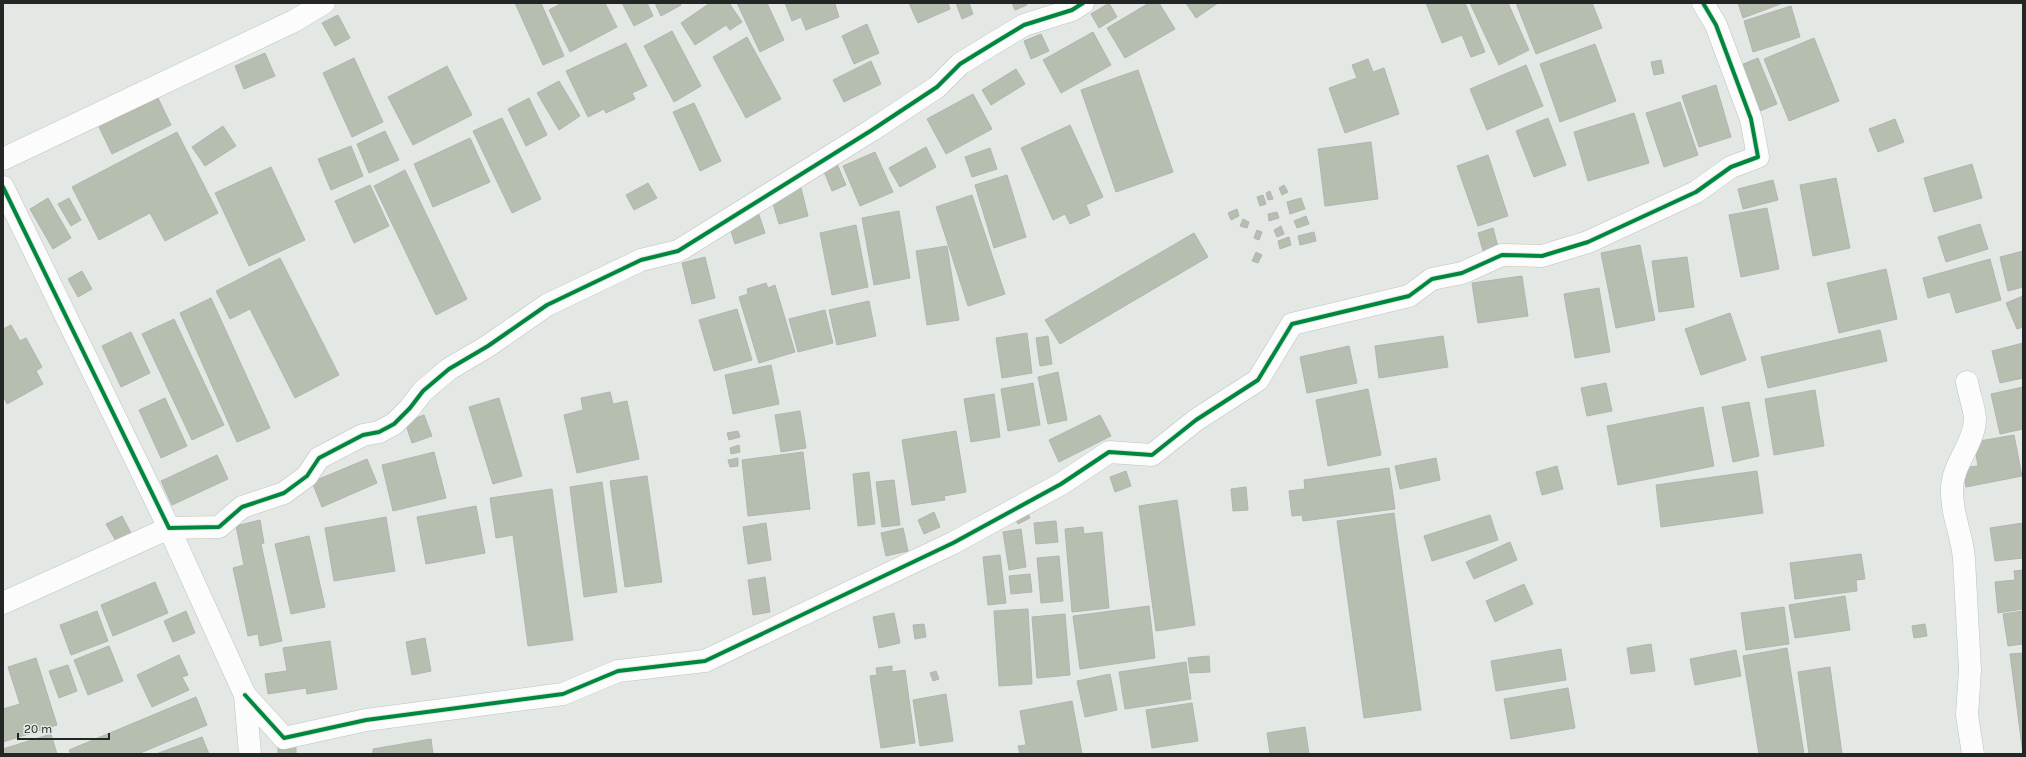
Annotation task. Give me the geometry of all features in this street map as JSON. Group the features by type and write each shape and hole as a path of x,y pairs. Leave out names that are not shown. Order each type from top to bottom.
{"street":[{"path":"3,159 294,21 324,3"},
{"path":"3,603 169,528 219,527 242,507 284,493 307,476 319,458 363,435 379,432 394,424 410,408 423,391 449,369 488,346 546,305 641,260 678,251 878,126 937,87 960,64 991,45 1024,25 1072,10 1083,3"},
{"path":"244,695 284,738 366,720 564,694 618,671 705,661 953,543 1061,484 1109,452 1152,455 1196,420 1258,380 1292,324 1409,296 1432,279 1462,273 1502,255 1542,256 1588,242 1696,192 1731,167 1758,157 1751,119 1716,25 1703,3"},
{"path":"3,187 169,528 244,695 250,754"},
{"path":"1967,382 1975,418 1972,435 1956,469 1952,486 1952,507 1955,524 1962,542 1964,559 1970,670 1967,715 1973,754"}],"building":[{"path":"515,3 541,3 564,56 543,65"},
{"path":"562,3 605,3 617,27 570,52 549,10"},
{"path":"622,3 647,3 653,16 634,26"},
{"path":"655,3 680,3 681,5 661,16"},
{"path":"710,3 729,3 742,22 730,30 726,25 695,45 681,23"},
{"path":"737,3 767,3 784,40 760,52"},
{"path":"785,3 837,3 835,4 839,17 806,30 801,17 792,21"},
{"path":"909,3 948,3 950,9 918,23"},
{"path":"956,3 969,3 973,14 962,19"},
{"path":"1012,3 1026,3 1027,5 1015,10"},
{"path":"1109,3 1117,17 1099,28 1091,14"},
{"path":"1149,3 1159,3 1175,29 1125,58 1107,28"},
{"path":"1186,3 1218,3 1196,18"},
{"path":"1426,3 1465,3 1485,52 1471,57 1462,35 1442,43"},
{"path":"1470,3 1508,3 1529,50 1499,65"},
{"path":"1516,3 1592,3 1602,28 1536,54"},
{"path":"1738,3 1783,3 1743,18"},
{"path":"1791,6 1800,37 1753,52 1744,21"},
{"path":"338,15 350,38 335,46 322,23"},
{"path":"867,24 879,53 854,64 842,36"},
{"path":"672,31 701,86 674,102 644,46"},
{"path":"1093,32 1111,65 1061,93 1043,60"},
{"path":"1041,34 1049,51 1031,59 1024,41"},
{"path":"747,37 781,99 746,118 713,57"},
{"path":"1814,38 1839,101 1789,121 1764,59"},
{"path":"626,43 647,86 632,93 635,99 606,113 604,109 588,117 566,71"},
{"path":"1595,44 1616,101 1560,122 1540,64"},
{"path":"265,53 275,76 244,89 235,66"},
{"path":"354,58 383,122 352,137 323,73"},
{"path":"1758,58 1777,104 1760,111 1741,65"},
{"path":"1368,59 1373,72 1384,68 1399,114 1345,133 1329,88 1357,78 1352,65"},
{"path":"1661,60 1664,73 1654,75 1651,62"},
{"path":"871,61 881,84 844,102 833,80"},
{"path":"1526,65 1543,106 1487,130 1470,89"},
{"path":"447,66 472,115 413,145 388,97"},
{"path":"1016,69 1025,84 991,105 982,90"},
{"path":"1138,70 1173,172 1116,192 1081,90"},
{"path":"559,81 580,116 559,130 537,93"},
{"path":"1716,85 1731,137 1699,147 1682,96"},
{"path":"973,94 992,129 946,154 927,119"},
{"path":"158,98 171,125 112,154 99,127"},
{"path":"529,98 547,135 526,146 508,109"},
{"path":"1680,102 1698,155 1664,167 1646,113"},
{"path":"694,103 721,161 700,171 673,112"},
{"path":"1634,113 1649,163 1588,181 1574,132"},
{"path":"502,118 541,199 512,213 473,131"},
{"path":"1548,118 1566,165 1534,177 1516,131"},
{"path":"1895,119 1904,142 1878,152 1869,129"},
{"path":"1070,125 1103,197 1086,205 1090,215 1070,224 1065,214 1053,220 1021,148"},
{"path":"223,126 236,146 205,166 192,147"},
{"path":"385,131 399,160 369,173 357,144"},
{"path":"177,132 218,213 165,241 150,213 99,240 72,187"},
{"path":"470,138 490,182 433,207 414,164"},
{"path":"1371,142 1378,199 1325,206 1318,149"},
{"path":"351,146 363,176 331,190 318,159"},
{"path":"926,147 936,167 900,187 889,168"},
{"path":"990,148 997,169 972,177 965,157"},
{"path":"875,152 893,192 860,206 843,166"},
{"path":"1488,155 1508,216 1478,226 1457,166"},
{"path":"837,164 846,185 832,191 823,169"},
{"path":"1972,164 1982,198 1934,212 1924,178"},
{"path":"271,167 305,240 249,266 215,193"},
{"path":"405,170 467,299 436,315 374,186"},
{"path":"1007,175 1026,237 994,248 975,185"},
{"path":"1836,178 1850,248 1813,256 1800,185"},
{"path":"1773,180 1778,200 1743,209 1738,189"},
{"path":"648,183 657,198 634,210 626,195"},
{"path":"370,185 389,226 354,243 335,201"},
{"path":"1284,185 1288,192 1282,195 1279,188"},
{"path":"801,188 808,216 779,224 771,197"},
{"path":"1270,191 1273,199 1268,200 1266,193"},
{"path":"972,195 1005,294 968,306 936,207"},
{"path":"1263,195 1266,204 1260,206 1257,197"},
{"path":"48,198 71,238 53,249 30,209"},
{"path":"69,198 81,220 71,226 58,204"},
{"path":"1301,198 1305,209 1290,214 1287,202"},
{"path":"1767,208 1779,269 1741,277 1729,215"},
{"path":"1237,209 1239,216 1231,220 1228,213"},
{"path":"899,211 910,278 874,285 862,218"},
{"path":"758,212 765,233 735,244 728,222"},
{"path":"1277,212 1279,218 1269,221 1268,214"},
{"path":"1306,216 1309,224 1297,228 1294,221"},
{"path":"1243,219 1249,222 1247,228 1240,226"},
{"path":"1980,224 1988,249 1946,262 1938,237"},
{"path":"856,225 868,287 832,295 820,233"},
{"path":"1281,226 1284,234 1277,237 1274,230"},
{"path":"1493,228 1498,247 1483,251 1478,233"},
{"path":"1257,230 1262,232 1259,240 1254,238"},
{"path":"1314,232 1316,241 1300,245 1298,236"},
{"path":"1194,233 1208,257 1060,344 1045,320"},
{"path":"1289,237 1291,245 1280,249 1278,241"},
{"path":"1640,245 1655,320 1616,328 1601,253"},
{"path":"947,246 959,320 927,325 916,251"},
{"path":"2023,251 2023,287 2008,291 2000,257"},
{"path":"1256,252 1262,255 1258,263 1252,261"},
{"path":"705,257 715,298 692,304 682,263"},
{"path":"1687,257 1694,307 1659,312 1652,261"},
{"path":"280,258 339,375 295,398 250,309 230,319 216,291"},
{"path":"1990,259 2001,300 1956,313 1950,292 1928,298 1923,278"},
{"path":"1886,269 1897,319 1839,333 1827,283"},
{"path":"82,271 92,289 78,297 68,279"},
{"path":"1522,276 1528,316 1478,323 1472,283"},
{"path":"766,283 768,288 775,285 795,352 759,363 739,297 748,294 747,289"},
{"path":"1599,288 1610,352 1575,358 1564,294"},
{"path":"2023,296 2023,327 2017,329 2006,303"},
{"path":"211,298 270,428 237,442 180,313"},
{"path":"869,301 876,336 837,345 829,310"},
{"path":"737,309 752,360 714,371 699,320"},
{"path":"825,310 833,343 798,352 789,319"},
{"path":"1730,313 1746,360 1701,375 1685,329"},
{"path":"174,319 224,425 192,440 142,334"},
{"path":"11,325 20,341 26,338 42,367 36,371 43,384 7,404 3,395 3,329"},
{"path":"1880,330 1887,361 1768,388 1761,357"},
{"path":"131,332 150,373 121,387 102,346"},
{"path":"1027,333 1032,373 1002,378 996,338"},
{"path":"1048,336 1052,364 1040,366 1036,338"},
{"path":"1443,336 1448,367 1379,378 1375,346"},
{"path":"2023,343 2023,378 2000,383 1992,351"},
{"path":"1349,346 1357,383 1307,393 1300,357"},
{"path":"771,365 779,404 733,414 725,375"},
{"path":"1058,372 1067,420 1048,424 1038,377"},
{"path":"1033,383 1040,425 1008,431 1001,389"},
{"path":"1606,383 1612,411 1587,416 1581,388"},
{"path":"2023,387 2023,429 2000,434 1991,394"},
{"path":"1368,389 1381,455 1328,466 1316,400"},
{"path":"1815,390 1824,446 1774,455 1765,399"},
{"path":"610,392 613,404 627,401 639,459 577,473 564,415 583,410 581,398"},
{"path":"994,394 1000,437 971,442 964,399"},
{"path":"165,398 187,446 161,458 139,410"},
{"path":"499,398 522,476 493,484 469,407"},
{"path":"1749,402 1759,456 1733,462 1722,407"},
{"path":"1703,407 1714,466 1618,485 1607,426"},
{"path":"800,411 806,448 781,452 775,415"},
{"path":"424,415 432,436 412,443 405,422"},
{"path":"1100,415 1111,436 1059,462 1049,440"},
{"path":"738,431 740,437 729,440 727,433"},
{"path":"956,431 966,492 944,496 945,500 912,505 902,440"},
{"path":"2014,435 2022,476 1966,487 1963,468 1978,466 1974,442"},
{"path":"739,445 740,452 731,454 730,448"},
{"path":"434,452 446,498 393,511 382,465"},
{"path":"803,452 810,509 748,516 742,460"},
{"path":"217,455 228,479 172,505 161,481"},
{"path":"738,458 738,466 730,467 728,460"},
{"path":"1436,458 1440,480 1400,489 1395,466"},
{"path":"367,459 377,483 322,507 312,482"},
{"path":"1557,466 1563,489 1542,495 1536,472"},
{"path":"1389,468 1395,509 1303,521 1302,515 1292,516 1289,491 1305,489 1304,480"},
{"path":"1126,471 1131,486 1115,492 1110,477"},
{"path":"1757,471 1763,513 1661,527 1656,485"},
{"path":"869,472 875,524 858,526 853,474"},
{"path":"647,476 662,582 625,587 610,481"},
{"path":"894,480 900,525 882,527 876,482"},
{"path":"602,482 617,592 584,597 570,487"},
{"path":"1246,487 1248,510 1233,511 1231,489"},
{"path":"552,489 573,640 528,646 513,535 496,538 490,498"},
{"path":"1177,500 1195,625 1156,631 1139,506"},
{"path":"476,506 485,553 426,564 417,517"},
{"path":"1026,509 1030,518 1018,524 1014,515"},
{"path":"934,512 940,527 924,534 918,520"},
{"path":"1394,513 1421,710 1364,718 1337,521"},
{"path":"1490,515 1498,540 1432,561 1424,536"},
{"path":"122,516 131,533 116,541 106,524"},
{"path":"386,517 395,571 334,581 325,528"},
{"path":"260,520 264,543 261,544 282,641 260,646 258,634 248,636 233,568 244,565 236,526"},
{"path":"1056,521 1058,542 1036,544 1034,523"},
{"path":"766,523 771,560 748,564 743,527"},
{"path":"2023,523 2023,558 1995,561 1990,528"},
{"path":"1083,527 1084,534 1102,532 1109,608 1072,612 1065,529"},
{"path":"903,528 908,551 886,556 881,533"},
{"path":"1021,529 1026,567 1009,570 1003,532"},
{"path":"309,536 325,607 291,614 275,544"},
{"path":"1510,542 1517,560 1474,579 1466,562"},
{"path":"1861,554 1865,579 1856,580 1857,591 1795,599 1790,563"},
{"path":"1000,555 1006,603 988,605 983,557"},
{"path":"1059,556 1063,601 1041,603 1037,558"},
{"path":"2023,570 2023,609 1998,613 1995,582 2015,580 2014,571"},
{"path":"1030,574 1032,592 1011,594 1009,576"},
{"path":"765,577 770,612 753,615 748,580"},
{"path":"155,582 168,613 113,636 101,605"},
{"path":"1524,584 1533,604 1495,622 1486,601"},
{"path":"1845,596 1850,630 1795,638 1789,605"},
{"path":"1149,606 1155,658 1080,669 1073,616"},
{"path":"1784,607 1789,644 1746,650 1741,613"},
{"path":"1028,609 1032,684 999,686 994,611"},
{"path":"97,611 108,641 71,655 60,625"},
{"path":"186,611 195,633 173,642 164,621"},
{"path":"2023,611 2023,644 2008,646 2003,614"},
{"path":"894,613 900,643 879,648 873,617"},
{"path":"1065,614 1070,675 1037,678 1032,617"},
{"path":"924,624 926,637 915,639 913,625"},
{"path":"1925,624 1927,636 1914,638 1912,626"},
{"path":"425,638 431,671 412,675 406,642"},
{"path":"330,641 337,689 307,694 306,688 268,694 265,674 287,671 283,648"},
{"path":"1651,644 1655,671 1631,674 1627,648"},
{"path":"109,646 123,681 88,695 74,660"},
{"path":"1787,648 1804,754 1759,754 1743,656"},
{"path":"1561,649 1566,680 1496,691 1491,661"},
{"path":"1736,650 1741,676 1695,685 1690,659"},
{"path":"2023,653 2023,754 2010,654"},
{"path":"179,655 188,675 182,677 189,690 152,707 137,675"},
{"path":"1209,656 1210,672 1190,673 1188,658"},
{"path":"36,658 57,725 3,742 3,709 20,704 8,667"},
{"path":"1186,662 1191,699 1125,709 1119,672"},
{"path":"68,665 77,691 59,698 49,671"},
{"path":"892,666 892,672 905,670 915,743 881,748 870,676 877,675 876,668"},
{"path":"1830,667 1842,754 1809,754 1798,672"},
{"path":"936,671 939,679 933,681 930,673"},
{"path":"1110,674 1117,710 1085,717 1077,681"},
{"path":"1568,688 1575,728 1511,739 1504,699"},
{"path":"946,694 953,741 920,746 913,700"},
{"path":"196,697 207,725 138,754 71,754 69,750"},
{"path":"1072,701 1082,754 1020,754 1018,746 1026,745 1020,711"},
{"path":"1192,703 1198,741 1152,748 1146,710"},
{"path":"1305,727 1309,754 1270,754 1267,733"},
{"path":"51,734 57,754 3,754 3,749"},
{"path":"202,737 209,754 156,754"},
{"path":"431,739 433,754 373,754 373,749"},
{"path":"296,744 296,754 278,754 278,745"}],"cycle path":[{"path":"3,187 169,528 219,527 242,507 284,493 307,476 319,458 363,435 379,432 394,424 410,408 423,391 449,369 488,346 547,305 641,260 678,251 872,130 937,87 960,64 991,45 1024,25 1072,10 1083,3"},
{"path":"245,695 284,738 366,720 563,694 618,671 705,661 953,543 1061,484 1109,452 1152,455 1196,420 1258,380 1292,324 1409,296 1432,279 1462,273 1502,255 1542,256 1588,242 1696,192 1731,167 1758,157 1751,119 1716,25 1703,3"}]}
